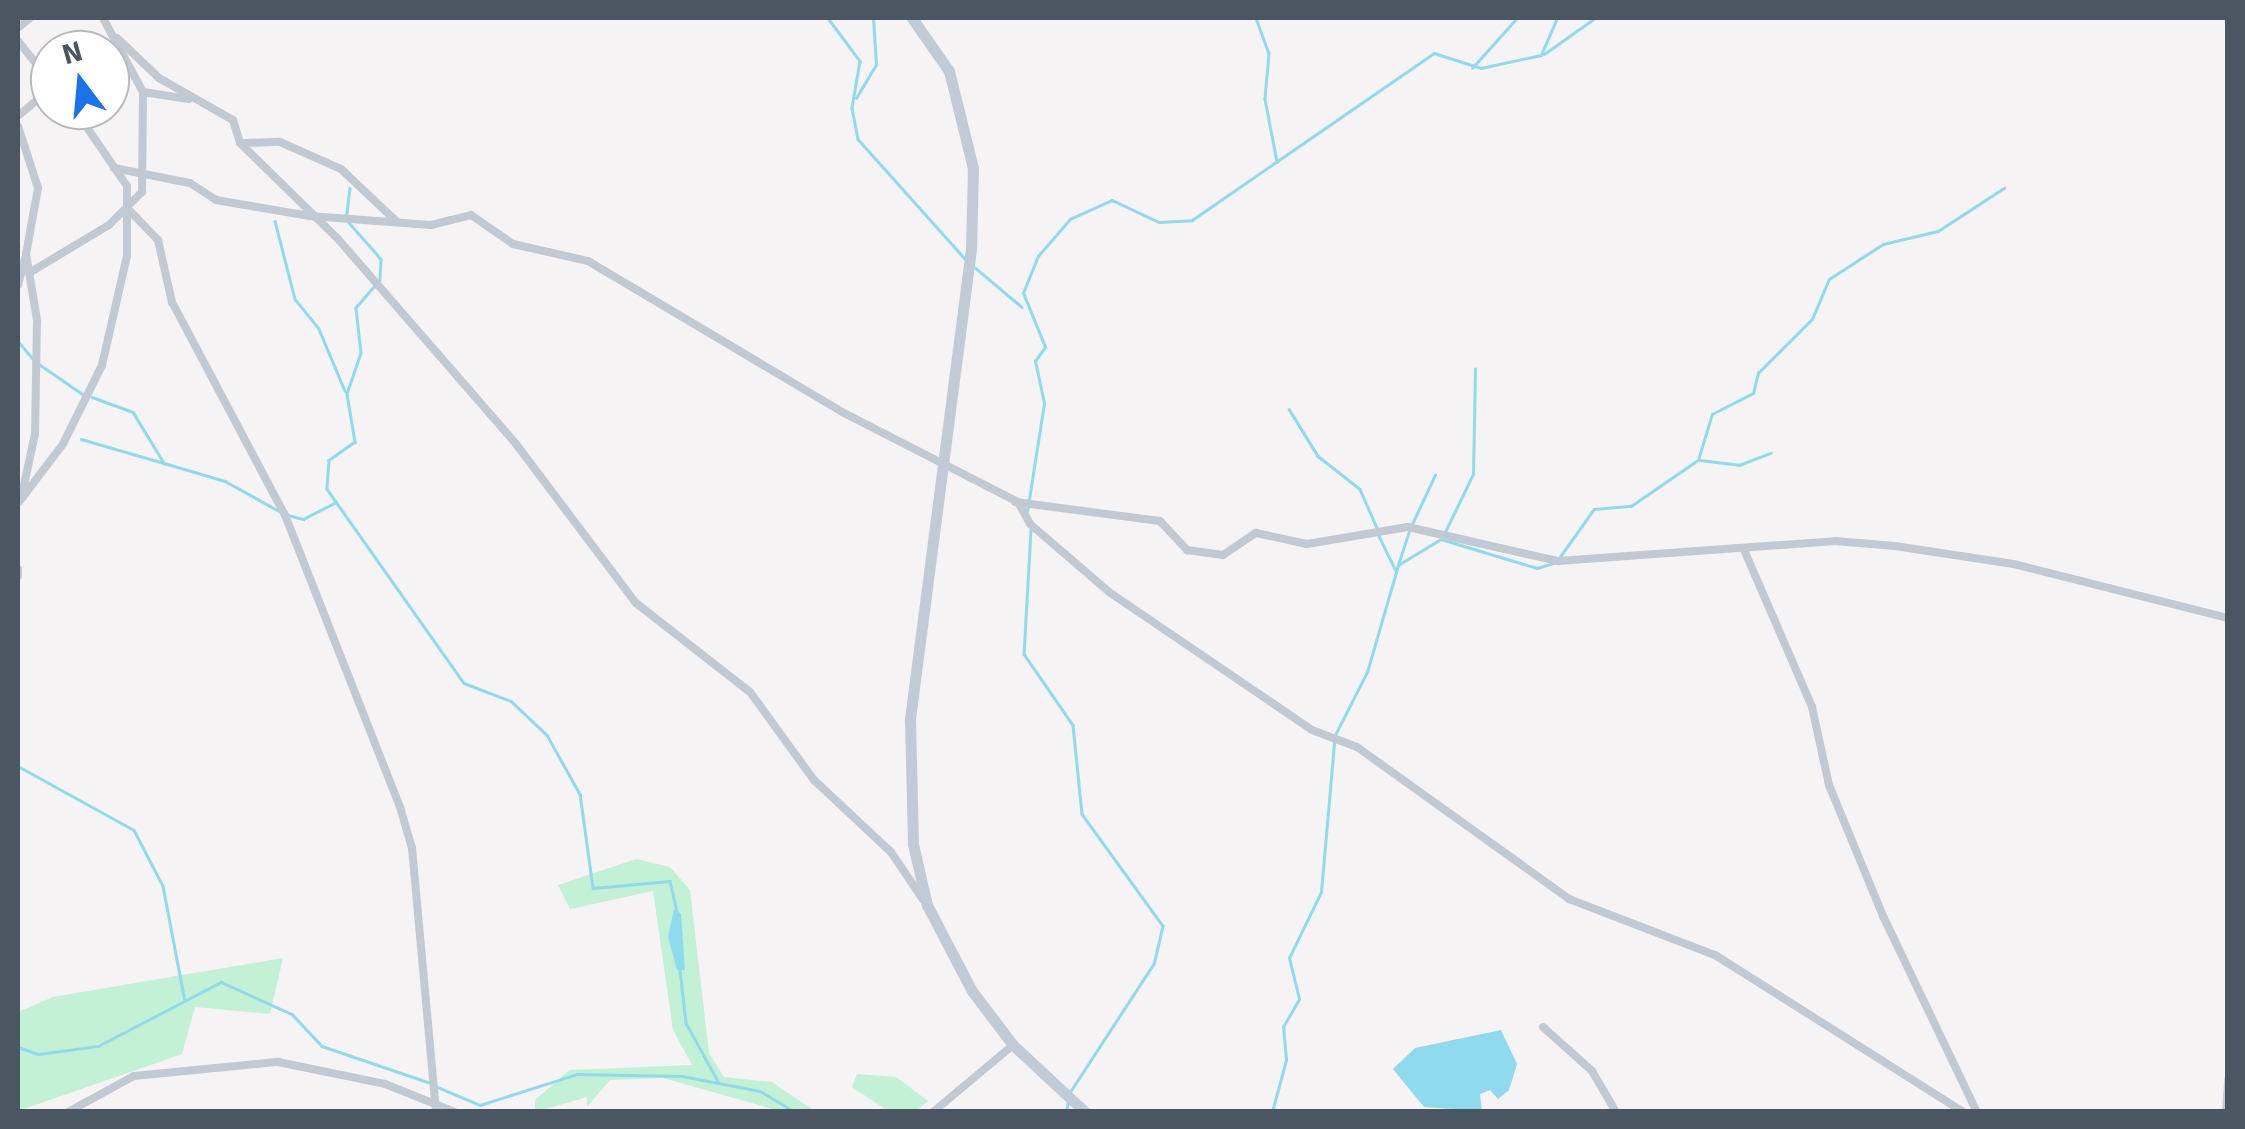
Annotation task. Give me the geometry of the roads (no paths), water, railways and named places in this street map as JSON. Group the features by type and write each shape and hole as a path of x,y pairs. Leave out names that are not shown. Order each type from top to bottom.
{"street":[{"path":"18,28 30,18"},
{"path":"912,18 949,71 972,168 972,249 941,465 906,785 926,905"},
{"path":"130,49 193,100 233,120 240,143 516,444 636,602 750,692 814,780 890,852 1012,1045 1085,1112"},
{"path":"18,505 63,444 102,365 129,210 143,172 142,92 130,66"},
{"path":"142,92 193,100"},
{"path":"18,126 38,188 18,285"},
{"path":"88,130 114,168 129,210 158,240 172,302 285,514 400,807 412,848 436,1107"},
{"path":"240,143 280,142 341,169 397,222"},
{"path":"114,168 143,172 216,200 310,216 397,222 471,215 513,244 588,261 941,465 1016,502 1110,592 1312,730 1358,748 1569,899 1715,955 1963,1112"},
{"path":"29,273 129,210"},
{"path":"18,505 35,434 26,254"},
{"path":"1016,502 1160,522 1187,550 1223,555 1256,533 1307,544 1408,527 1558,561 1746,552 1835,541 1895,546 2014,564 2228,618"},
{"path":"1746,552 1812,707 1829,784 1876,900 1976,1112"},
{"path":"18,569 18,576"},
{"path":"1543,1027 1592,1071 1616,1112"},
{"path":"933,1112 1012,1045"},
{"path":"68,1112 134,1076 278,1062 455,1112"},
{"path":"2226,1112 2228,1080"}],"water":[{"path":"674,909 681,914 685,970 677,970 668,937"},
{"path":"1501,1030 1517,1064 1509,1090 1498,1099 1490,1090 1480,1094 1482,1111 1424,1107 1393,1069 1415,1048"}],"waterway":[{"path":"828,18 860,61 852,108 858,139 966,260"},
{"path":"856,98 876,65 873,18"},
{"path":"1256,18 1269,53 1265,99 1277,162"},
{"path":"1472,68 1517,18"},
{"path":"1027,512 1044,403 1035,361 1045,347 1023,293 1038,256 1070,219 1112,200 1159,222 1192,220 1434,53 1481,68 1541,55 1557,18"},
{"path":"1544,54 1595,18"},
{"path":"350,188 346,219 381,259 380,280"},
{"path":"1559,558 1594,509 1631,506 1698,460 1712,414 1753,393 1758,373 1812,319 1829,279 1883,244 1938,231 2004,188"},
{"path":"275,221 295,299 319,329 345,391"},
{"path":"972,265 1022,307"},
{"path":"375,286 356,308 361,353 347,394 355,442 329,460 327,489 464,683 511,701 547,735 580,794 593,888 670,881 677,911"},
{"path":"18,341 33,359"},
{"path":"39,364 84,395"},
{"path":"1444,534 1473,474 1475,369"},
{"path":"92,397 133,412 164,463 225,481 281,512"},
{"path":"1289,409 1318,456 1360,489 1377,528"},
{"path":"81,439 164,463"},
{"path":"1700,460 1739,465 1771,453"},
{"path":"1412,524 1435,475"},
{"path":"288,515 303,519 336,502"},
{"path":"1031,530 1024,654 1073,725 1082,814 1163,926 1154,964 1070,1093"},
{"path":"1398,565 1409,531"},
{"path":"1379,536 1395,569"},
{"path":"1335,735 1367,672 1398,565 1441,539 1537,568 1553,563"},
{"path":"1272,1112 1286,1060 1283,1027 1299,999 1289,958 1321,892 1334,743"},
{"path":"18,766 134,830 163,886 185,1001"},
{"path":"680,970 686,1023 719,1083"},
{"path":"18,1047 38,1054 98,1046 221,982 292,1014 322,1046 428,1082"},
{"path":"435,1086 480,1105 577,1074 682,1076 760,1091 795,1112"},
{"path":"1066,1112 1068,1101"}]}
